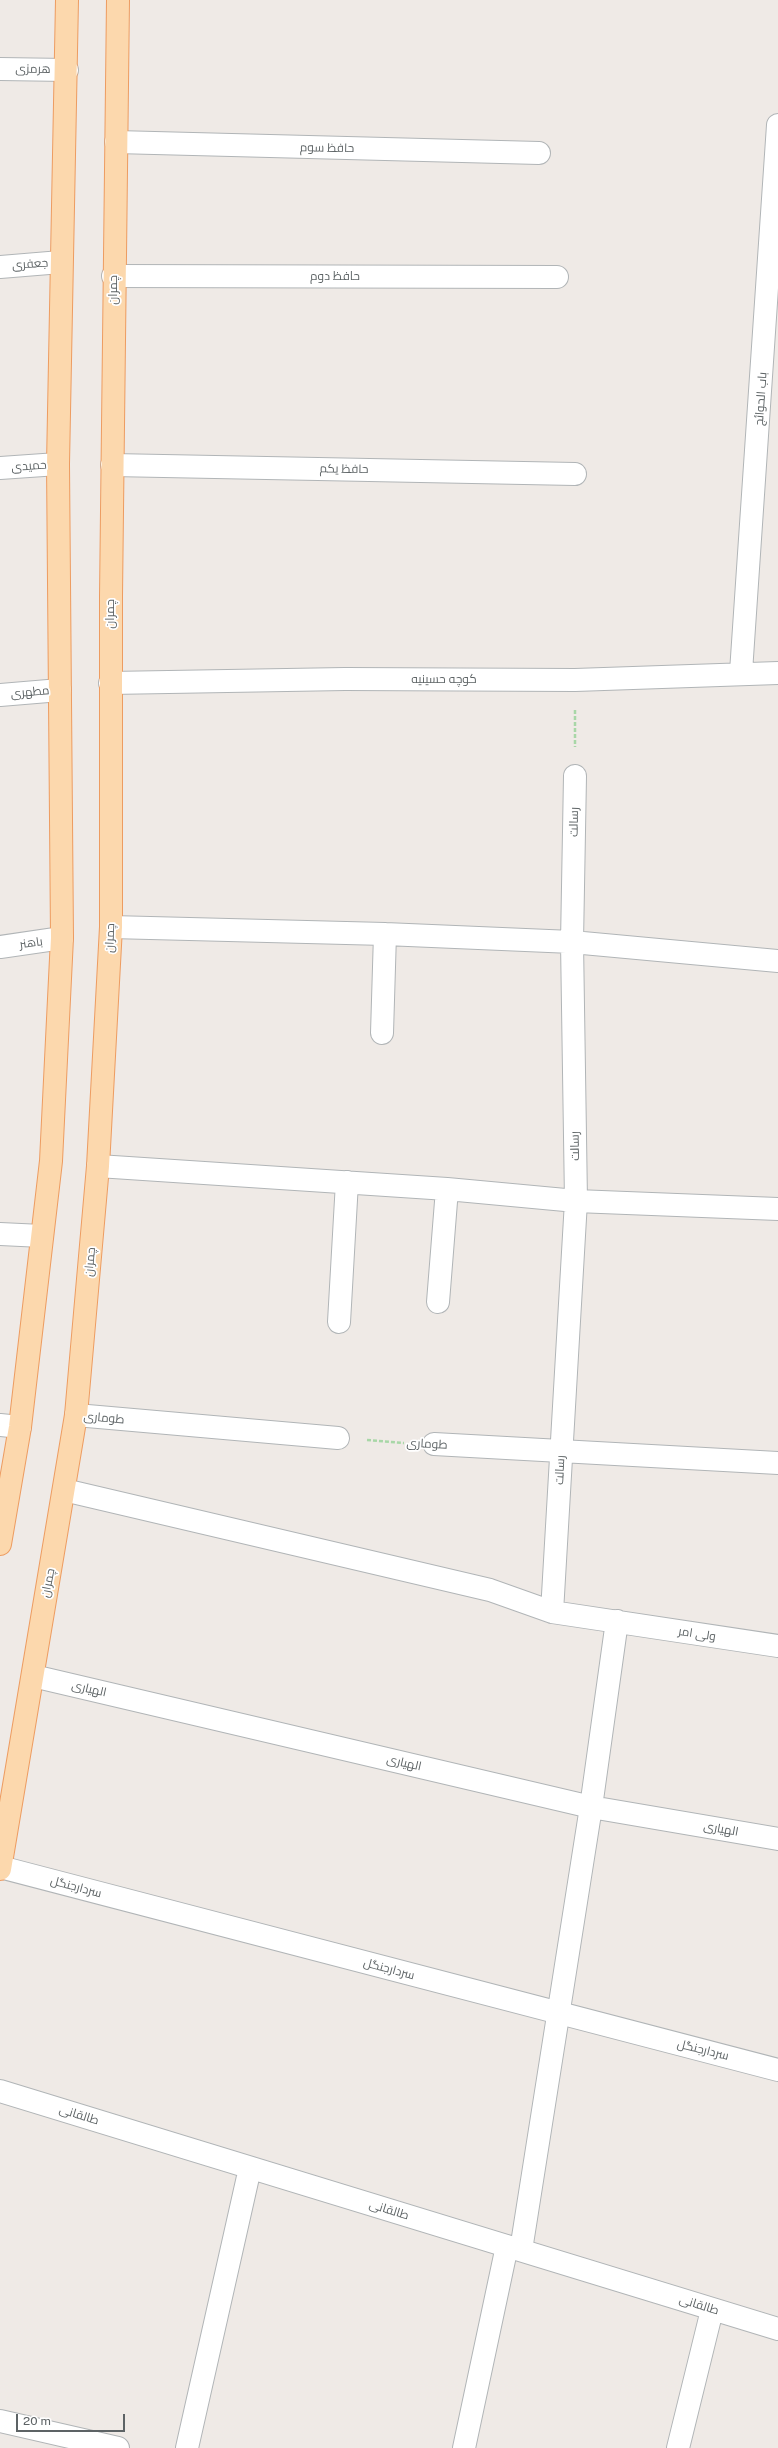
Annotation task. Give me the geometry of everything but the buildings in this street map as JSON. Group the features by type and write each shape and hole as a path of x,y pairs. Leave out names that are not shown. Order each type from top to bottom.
{"main road":[{"path":"0,1544 10,1426 42,1236 52,1161 62,938 58,464 67,0"},
{"name":"چمران","path":"0,1868 76,1415 98,1166 111,927 110,683 113,276 118,0"}],"street":[{"name":"هرمزی","path":"0,69 66,70"},
{"name":"باب الحوائج","path":"741,672 778,125"},
{"name":"حافظ سوم","path":"116,142 539,153"},
{"name":"جعفری","path":"0,267 61,262"},
{"name":"حافظ دوم","path":"113,276 557,277"},
{"name":"حمیدی","path":"0,468 58,464"},
{"name":"حافظ یکم","path":"112,465 575,474"},
{"name":"کوچه حسینیه","path":"110,683 346,679 575,680 741,672 778,673"},
{"name":"مطهری","path":"0,695 60,690"},
{"name":"رسالت","path":"552,1612 576,1201 572,942 575,776"},
{"path":"111,927 385,934 572,942 778,961"},
{"path":"382,1033 385,934"},
{"name":"باهنر","path":"0,947 62,938"},
{"path":"98,1166 447,1189 576,1201 778,1209"},
{"path":"339,1322 347,1182"},
{"path":"438,1302 447,1189"},
{"path":"0,1234 42,1236"},
{"name":"طوماری","path":"76,1415 338,1438"},
{"name":"طوماری","path":"434,1444 778,1463"},
{"name":"ولی امر","path":"64,1490 490,1590 552,1612 778,1646"},
{"path":"464,2448 514,2248 558,2014 591,1807 617,1621"},
{"name":"الهیاری","path":"33,1676 591,1807 778,1839"},
{"name":"سردارجنگل","path":"0,1868 778,2070"},
{"name":"طالقانی","path":"0,2091 778,2329"},
{"path":"187,2448 250,2168"},
{"path":"678,2448 712,2310"},
{"path":"0,2421 118,2448"}],"path":[{"path":"575,680 575,776"},
{"name":"طوماری","path":"338,1438 434,1444"}]}
